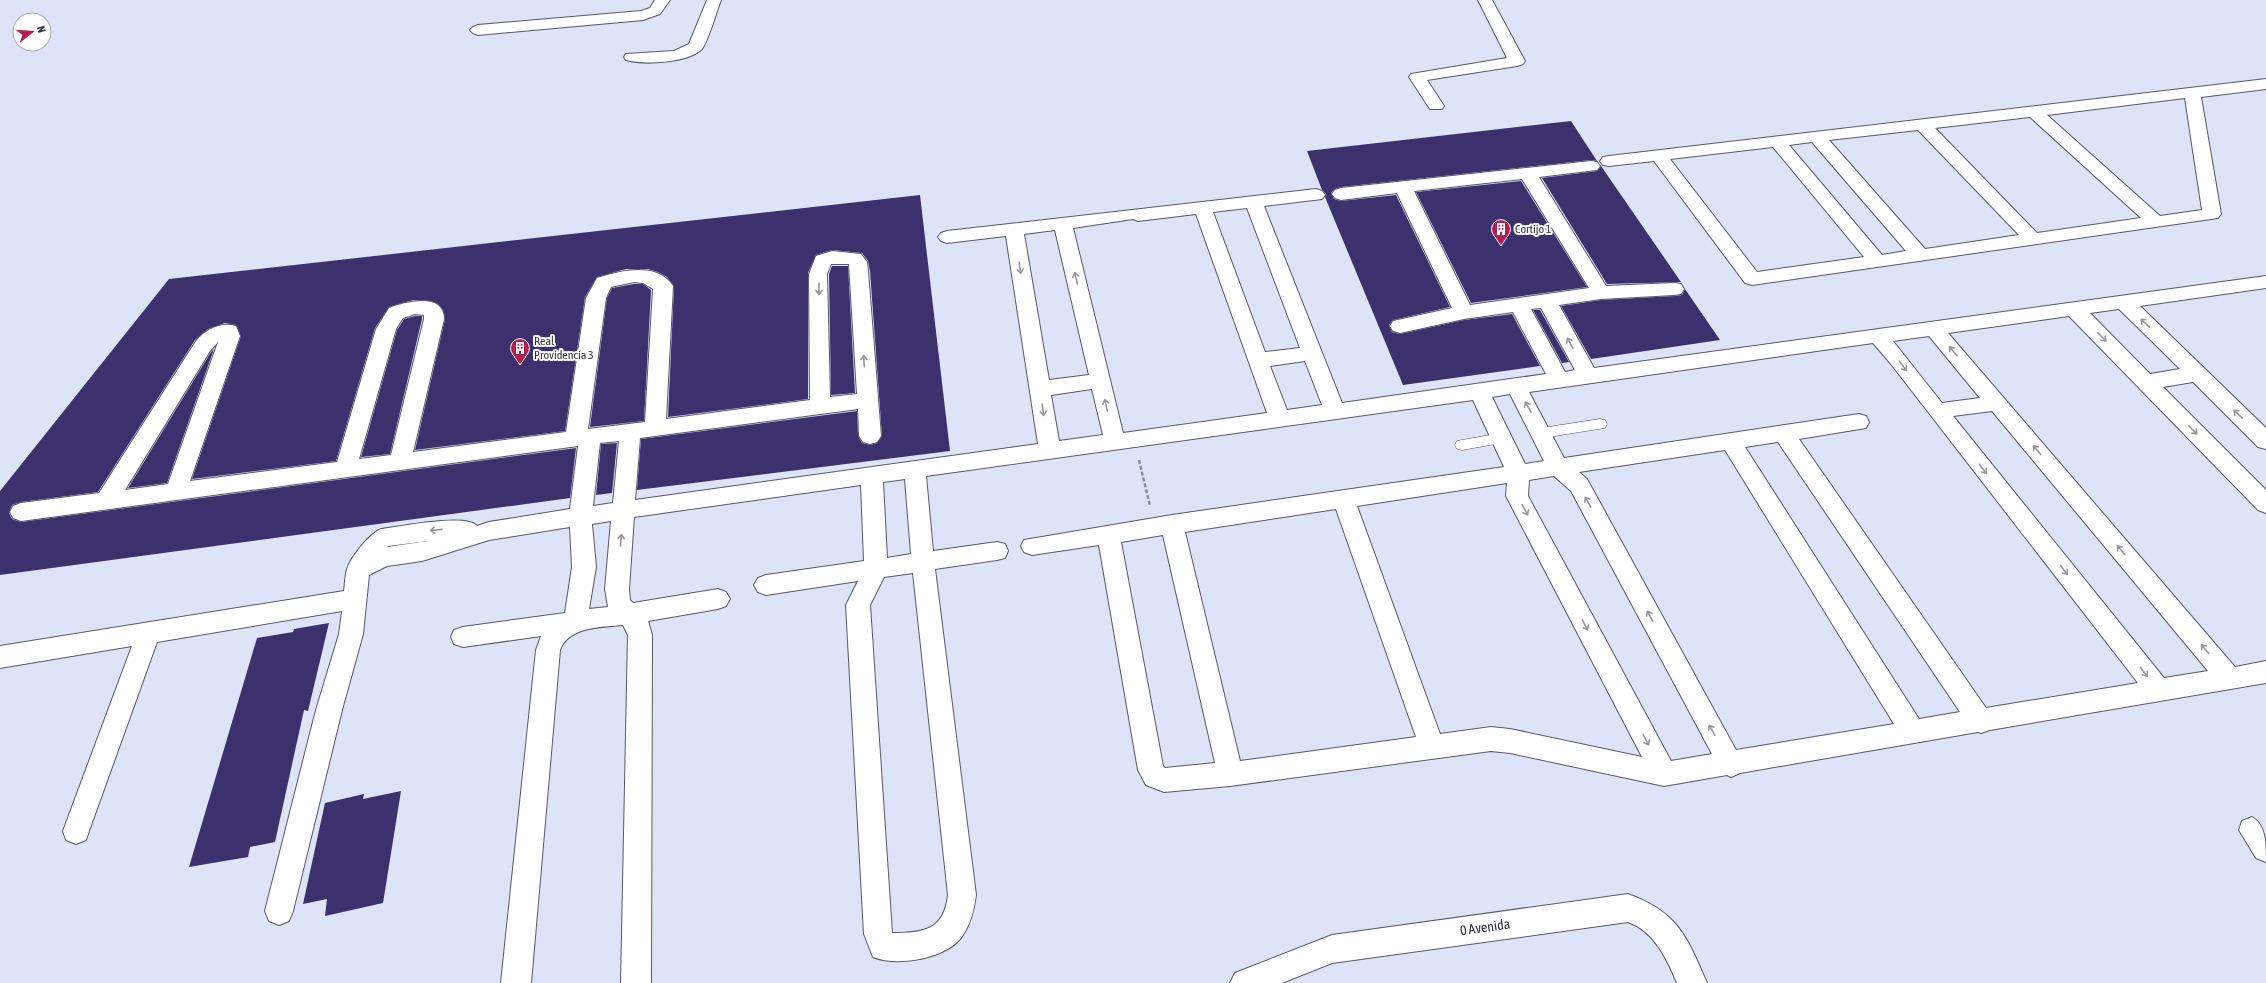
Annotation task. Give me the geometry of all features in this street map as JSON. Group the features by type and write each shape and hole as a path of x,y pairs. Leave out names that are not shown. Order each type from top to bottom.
{"street":[{"path":"478,30 643,15 655,11 663,0"},
{"path":"632,57 678,55 690,51 696,46 714,0"},
{"path":"1436,106 1417,77 1517,61 1485,0"},
{"path":"1451,72 1464,87"},
{"path":"1609,160 2266,84"},
{"path":"1658,155 1752,279 2212,214 2192,92"},
{"path":"2033,111 2156,222"},
{"path":"1922,124 2033,239"},
{"path":"1816,136 1920,255"},
{"path":"1778,141 1877,261"},
{"path":"1341,194 1591,166"},
{"path":"1528,174 1601,293"},
{"path":"1403,187 1464,312"},
{"path":"947,237 1316,195"},
{"path":"1253,202 1335,412"},
{"path":"1203,208 1280,420"},
{"path":"1063,224 1100,381 1125,441"},
{"path":"1014,230 1050,451"},
{"path":"820,406 818,274 823,260 832,257 854,258 858,262 866,400 870,436"},
{"path":"516,983 548,650 552,639 574,620 579,604 584,567 580,517 583,438 596,298 604,283 617,278 652,277 663,286 655,428"},
{"path":"279,911 306,809 329,710 345,660 356,599 358,570 383,557 422,552 489,531 623,510 2124,302 2263,285"},
{"path":"1400,326 1464,312 1520,306 1601,293 1674,289"},
{"path":"1547,301 1589,377"},
{"path":"2124,302 2266,441"},
{"path":"1520,306 1560,381"},
{"path":"346,468 389,324 396,313 418,307 428,308 434,312 434,319 400,462"},
{"path":"2074,309 2266,504"},
{"path":"1934,329 2230,679"},
{"path":"106,501 203,346 210,337 220,332 229,331 230,336 227,346 176,491"},
{"path":"1878,336 1898,359 1937,411 2159,691"},
{"path":"1259,360 1312,353"},
{"path":"2146,382 2197,374"},
{"path":"1040,389 1100,381"},
{"path":"1516,387 1558,467 1579,486 1731,765"},
{"path":"1478,392 1518,473 1517,496 1664,774"},
{"path":"21,512 866,400"},
{"path":"1937,411 1997,403"},
{"path":"1032,546 1859,422"},
{"path":"630,431 617,589 618,604 638,623 640,635 636,983"},
{"path":"1783,433 1981,722"},
{"path":"1730,441 1914,733"},
{"path":"872,476 876,569 858,605 878,934 883,947 902,948 937,941 950,931 959,916 962,895 923,562 914,470"},
{"path":"1343,499 1432,747"},
{"path":"1164,526 1230,774"},
{"path":"1108,534 1151,770 1156,776 1164,780 1230,774 1491,739 1510,741 1664,774 1731,765 2266,672"},
{"path":"766,585 997,551"},
{"path":"0,657 356,599"},
{"path":"462,637 574,620 627,614 718,599"},
{"path":"76,831 148,634"},
{"name":"0 Avenida","path":"1245,983 1332,949 1621,908 1637,910 1660,926 1672,940 1692,983"}],"lane":[{"path":"1542,434 1600,424"},
{"path":"1462,445 1502,438"}],"path":[{"path":"1125,441 1164,526"}],"building":[{"path":"1571,121 1597,161 1591,160 1341,187 1335,189 1331,193 1334,199 1341,201 1396,195 1450,307 1393,320 1389,325 1392,332 1400,334 1464,320 1512,314 1540,366 1403,385 1325,197 1326,194 1322,190 1307,151"},
{"path":"1601,166 1681,282 1607,284 1542,178 1597,171"},
{"path":"1521,181 1587,287 1471,303 1416,192"},
{"name":"Real Providencia 3","path":"920,195 950,451 637,490 641,439 857,411 858,436 862,443 870,445 877,443 882,436 870,271 868,261 862,253 832,250 816,255 808,273 808,399 668,417 674,286 667,277 658,272 648,269 626,269 597,277 585,297 565,431 415,450 445,319 443,310 438,304 431,301 413,300 389,307 375,328 336,461 192,479 241,336 236,325 225,323 208,329 195,340 98,492 21,502 12,505 9,513 12,519 21,522 576,448 570,498 0,575 0,491 169,279"},
{"path":"832,266 848,266 855,393 831,395 829,274"},
{"path":"643,284 651,290 644,421 590,427 607,298 612,288"},
{"path":"1685,289 1720,340 1591,359 1561,306 1601,300 1682,295"},
{"path":"1533,310 1540,310 1569,362 1562,363"},
{"path":"422,316 422,319 390,454 361,457 397,330 404,319"},
{"path":"214,349 167,483 128,488 211,352"},
{"path":"617,443 612,493 596,495 601,444"},
{"path":"329,623 308,711 304,710 275,842 250,847 248,857 189,867 257,638 293,632 294,629"},
{"path":"401,791 383,903 325,916 327,899 303,904 325,803 364,794 363,799"}],"place":[{"name":"Cortijo 1","path":"1501,246"},
{"name":"Real Providencia 3","path":"520,365"}]}
